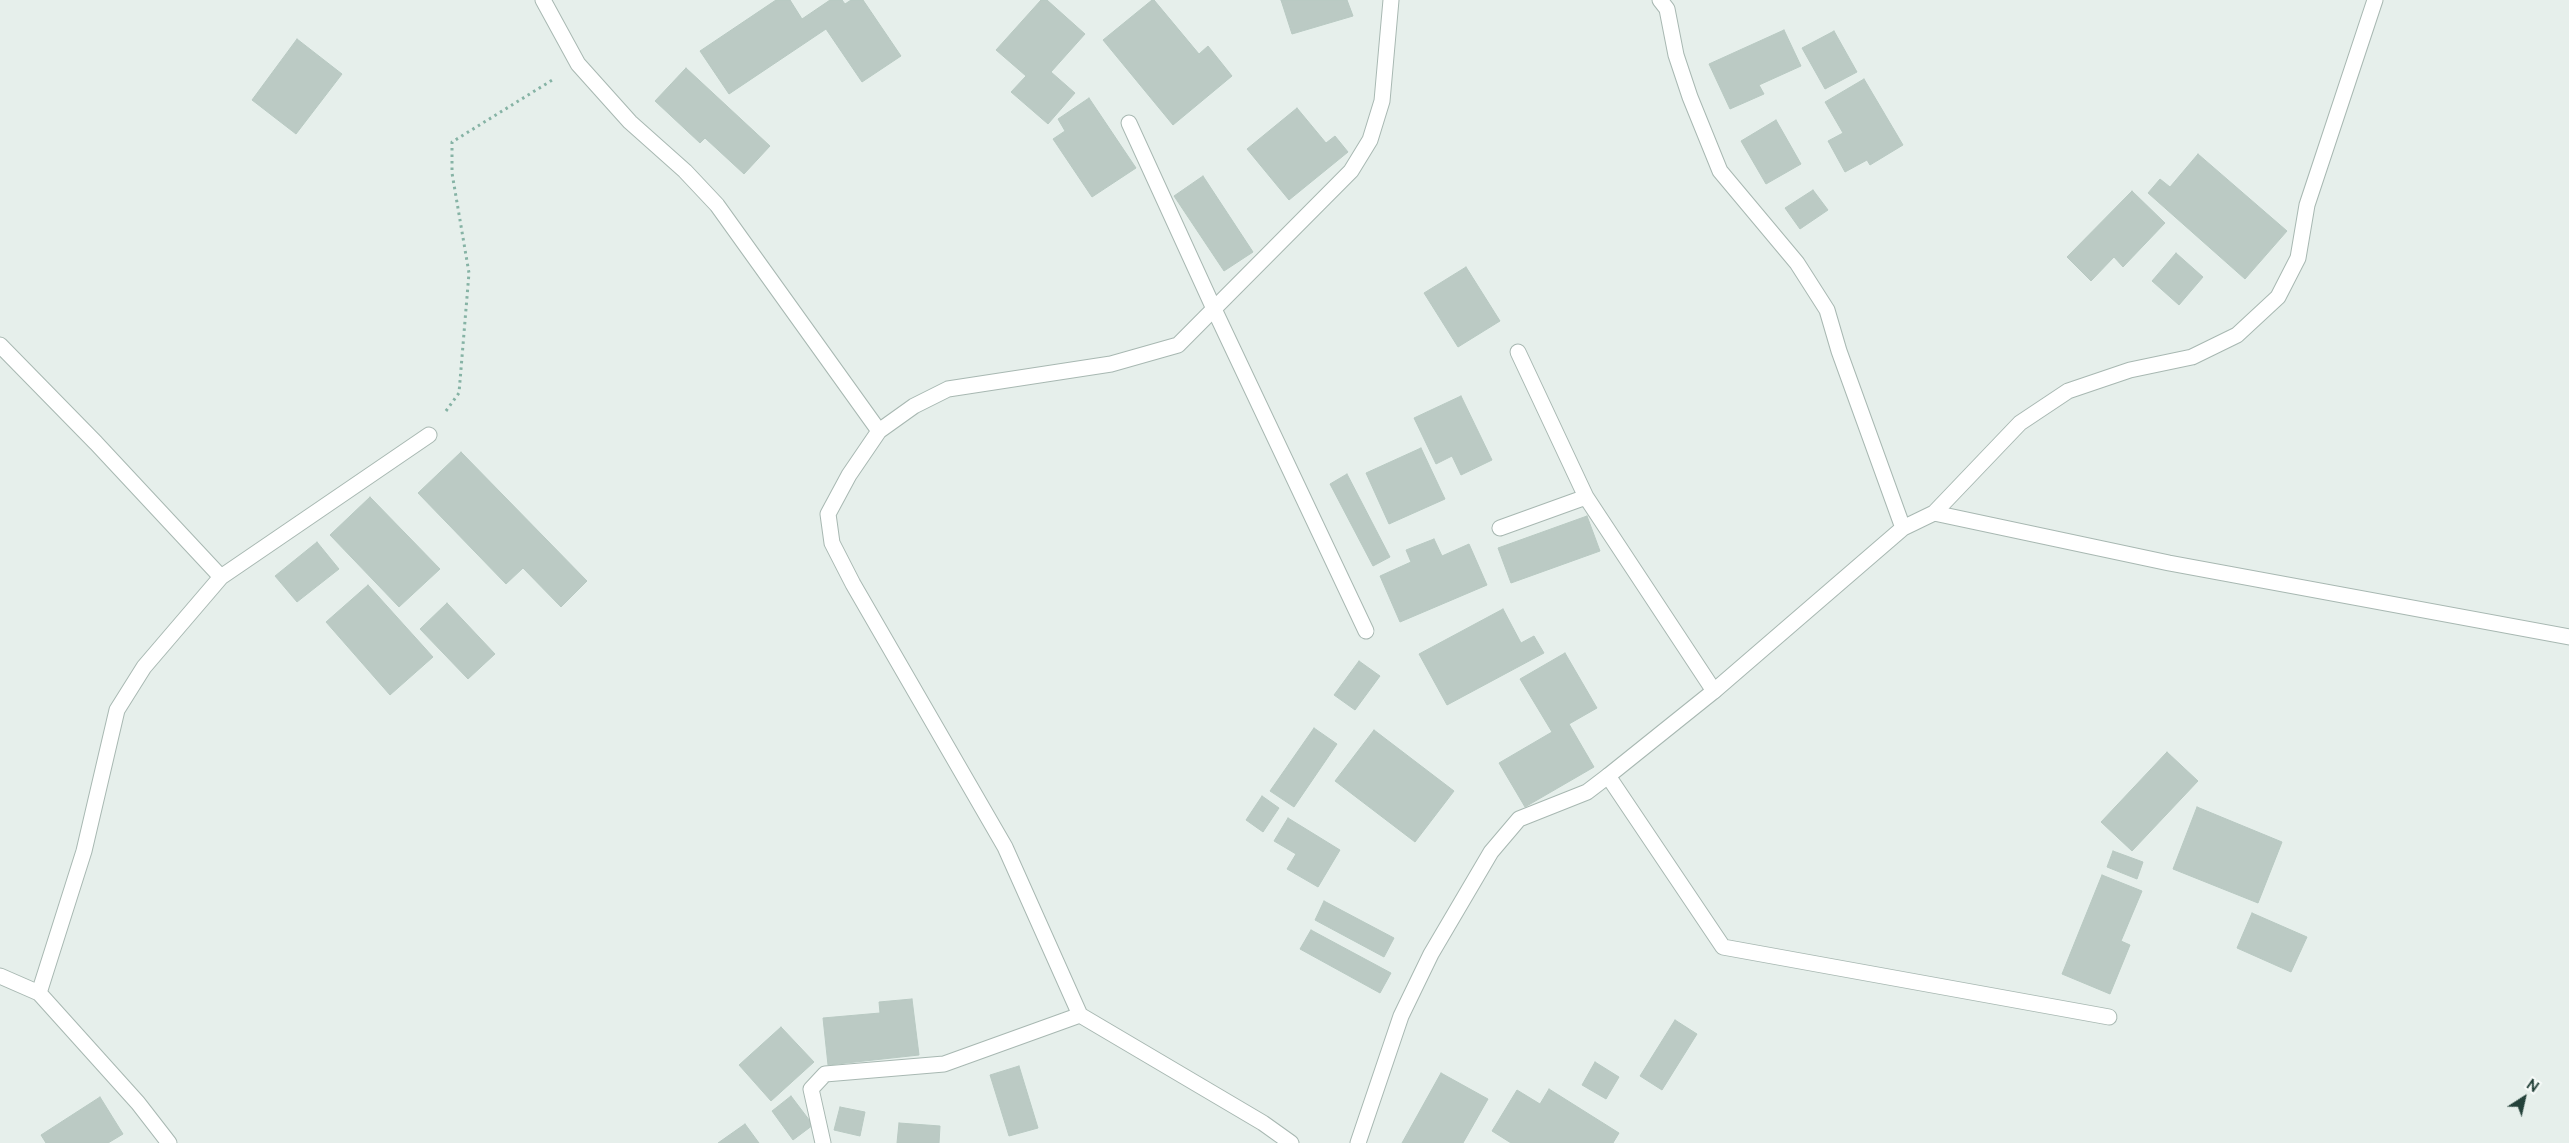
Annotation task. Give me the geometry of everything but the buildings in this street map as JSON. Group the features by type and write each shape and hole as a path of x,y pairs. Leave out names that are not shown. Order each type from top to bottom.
{"street":[{"path":"543,0 578,64 630,122 685,171 717,205 879,431"},
{"path":"1291,1143 1263,1123 1080,1015 1005,847 853,584 832,543 828,514 849,475 879,431 914,406 948,389 1111,364 1178,345 1351,171 1370,140 1382,101 1391,0"},
{"path":"1660,0 1668,9 1676,55 1687,89 1720,171 1797,263 1828,310 1839,351 1903,528"},
{"path":"1358,1143 1401,1016 1431,954 1492,852 1518,819 1588,792 1714,691 1903,528 1934,514 2020,423 2068,391 2130,370 2192,357 2237,335 2278,297 2298,258 2307,205 2375,0"},
{"path":"1129,123 1214,309 1366,631"},
{"path":"0,345 83,429 221,577"},
{"path":"1518,352 1586,497 1714,691"},
{"path":"39,993 84,851 117,710 144,667 221,577 429,435"},
{"path":"1500,528 1586,497"},
{"path":"1934,514 2169,563 2569,637"},
{"path":"1608,776 1723,947 2109,1017"},
{"path":"0,976 39,993 138,1103 169,1143"},
{"path":"823,1143 811,1089 825,1074 944,1064 1080,1015"}],"path":[{"path":"429,435 460,393 469,273 452,173 452,142 578,64"}]}
